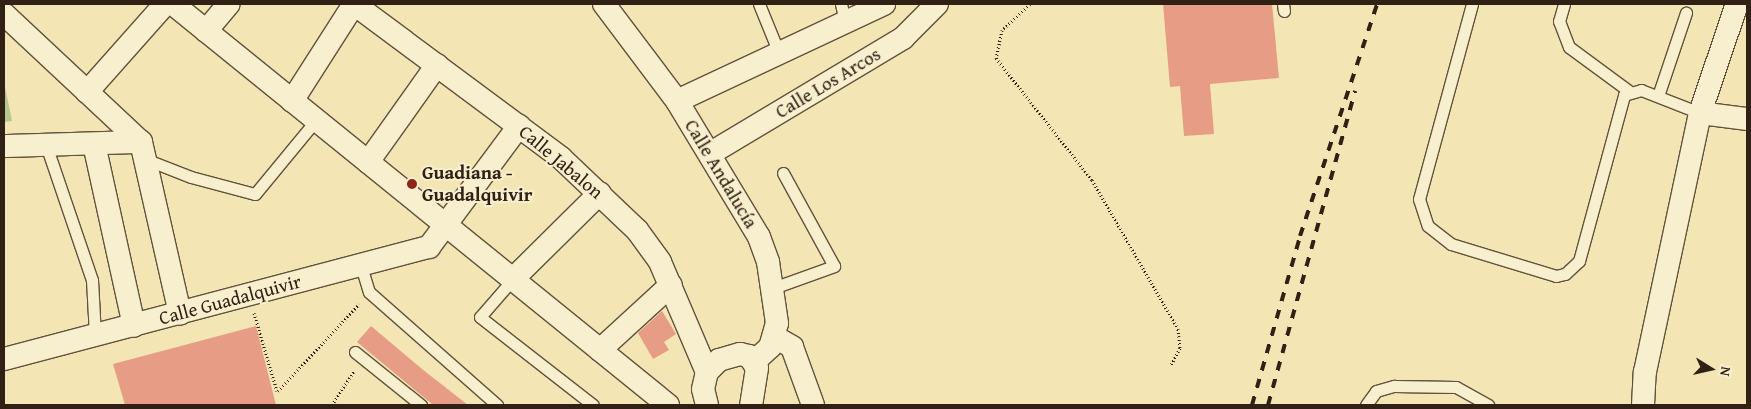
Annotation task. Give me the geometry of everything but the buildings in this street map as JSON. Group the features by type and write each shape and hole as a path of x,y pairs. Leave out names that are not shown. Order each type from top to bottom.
{"street":[{"path":"88,92 165,4"},
{"path":"172,4 668,405"},
{"path":"206,31 229,4"},
{"path":"292,101 354,4"},
{"name":"Calle Jabalon","path":"354,4 519,126 600,193 651,247 671,285 707,372"},
{"name":"Calle Andalucía","path":"604,4 677,101 711,153 759,237 773,288 775,337"},
{"path":"677,101 779,53 843,13 884,4"},
{"name":"Calle Los Arcos","path":"711,153 903,38 937,4"},
{"path":"1644,405 1645,372 1700,113 1737,4"},
{"path":"4,14 88,92 143,150 180,314"},
{"path":"368,162 437,65"},
{"path":"1700,113 1747,119"},
{"name":"Calle Guadalquivir","path":"4,359 249,296 429,247 519,126"},
{"path":"4,146 94,144 143,150"},
{"path":"94,144 134,326"},
{"path":"513,279 600,193"},
{"path":"600,350 671,285"},
{"path":"751,405 755,361 775,337 792,347 813,405"},
{"path":"707,405 703,389 707,372 729,356 745,354 755,361"}],"lane":[{"path":"760,4 779,53"},
{"path":"1472,4 1419,199 1422,213 1438,236 1556,276 1573,268 1582,251 1621,99 1629,91 1641,90 1700,113"},
{"path":"1564,4 1559,21 1569,47 1629,91"},
{"path":"1658,96 1686,12"},
{"path":"143,150 191,177 255,194 316,120"},
{"path":"46,145 92,280 95,336"},
{"path":"773,288 834,266 783,173"},
{"path":"361,266 369,292 497,405"},
{"path":"513,279 480,317 592,405"},
{"path":"359,355 421,405"},
{"path":"1366,405 1376,391 1403,386 1456,387 1488,405"}],"path":[{"path":"1030,4 1002,30 996,58 1092,180 1178,329 1180,348 1171,364"},
{"path":"249,296 278,392 369,292"},
{"path":"332,405 359,355"}],"green space":[{"path":"4,82 12,121 4,122"}],"railway":[{"path":"1252,405 1300,236 1377,4"},
{"path":"1268,405 1355,91"}],"place":[{"name":"Guadiana - Guadalquivir","path":"412,184"}]}
